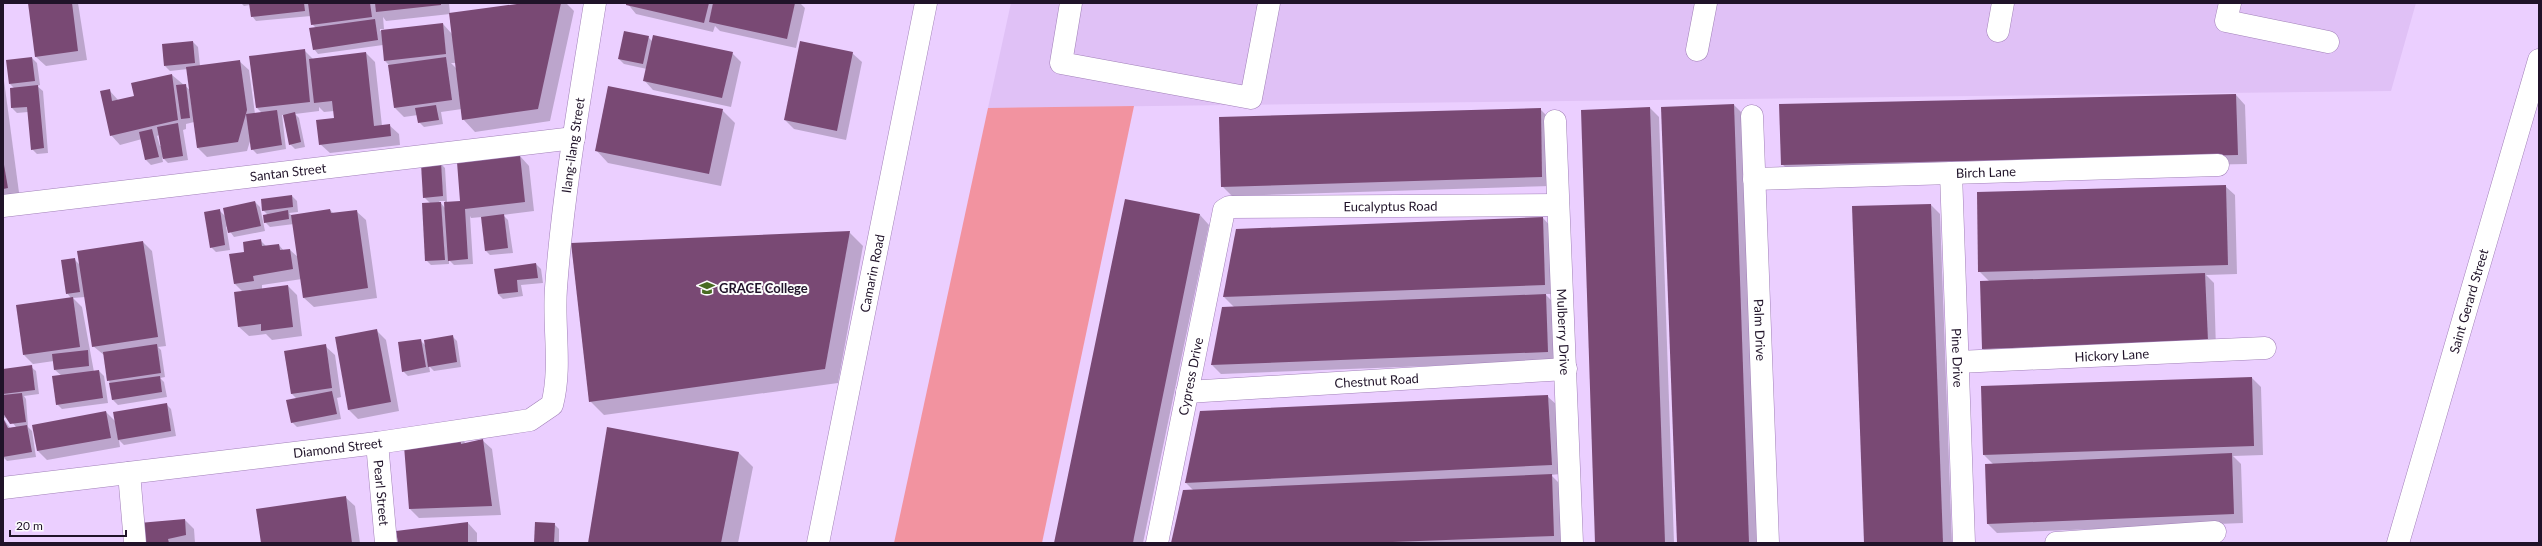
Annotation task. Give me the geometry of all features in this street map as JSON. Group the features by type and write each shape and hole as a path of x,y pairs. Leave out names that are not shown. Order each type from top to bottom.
{"street":[{"name":"Ilang-ilang Street","path":"556,289 574,138 595,3"},
{"name":"Camarin Road","path":"818,543 926,3"},
{"path":"1071,3 1061,63 1251,98 1269,3"},
{"path":"1697,50 1706,3"},
{"path":"1998,31 2003,3"},
{"path":"2230,3 2226,21 2328,42"},
{"name":"Saint Gerard Street","path":"2398,543 2539,60"},
{"name":"Palm Drive","path":"1752,116 1768,543"},
{"name":"Mulberry Drive","path":"1555,121 1572,543"},
{"name":"Santan Street","path":"3,206 574,138"},
{"name":"Birch Lane","path":"1754,179 2218,165"},
{"name":"Pine Drive","path":"1951,173 1964,543"},
{"name":"Eucalyptus Road","path":"1224,210 1229,207 1558,205"},
{"name":"Cypress Drive","path":"1157,543 1224,210"},
{"name":"Diamond Street","path":"3,488 377,443 530,420 552,405 557,384 556,289"},
{"name":"Hickory Lane","path":"1958,362 2265,348"},
{"name":"Chestnut Road","path":"1187,392 1566,369"},
{"name":"Pearl Street","path":"377,443 386,543"},
{"path":"129,473 135,543"},
{"path":"2056,543 2216,532"}],"shaded area":[{"path":"1011,3 2416,3 2391,91 988,108"},
{"path":"1134,106 1042,543 894,543 988,108"}],"building":[{"path":"28,3 72,3 78,51 35,57"},
{"path":"249,3 304,3 305,11 251,17"},
{"path":"308,3 370,3 372,17 311,25"},
{"path":"375,3 441,3 441,5 376,12"},
{"path":"524,3 561,3 538,109 462,120 449,13"},
{"path":"626,3 709,3 704,23 626,5"},
{"path":"713,3 795,3 787,39 709,22"},
{"path":"375,19 378,40 313,50 309,28"},
{"path":"443,23 446,54 384,61 381,30"},
{"path":"624,31 649,36 643,64 618,59"},
{"path":"653,35 733,52 722,98 643,81"},
{"path":"193,41 195,63 164,66 162,44"},
{"path":"800,41 853,52 837,131 784,120"},
{"path":"305,49 310,102 256,108 249,56"},
{"path":"366,52 374,126 390,124 391,136 319,145 316,120 334,118 332,101 314,103 309,59"},
{"path":"32,57 35,81 9,84 6,60"},
{"path":"446,57 452,100 394,108 388,65"},
{"path":"240,60 247,110 238,142 197,148 186,67"},
{"path":"172,74 178,120 110,136 100,91 110,89 112,101 134,96 131,83"},
{"path":"186,84 190,118 181,119 176,85"},
{"path":"38,85 44,148 31,150 27,107 11,108 10,88"},
{"path":"608,86 723,109 709,174 595,151"},
{"path":"2236,94 2238,155 1781,165 1779,104"},
{"path":"1734,104 1749,543 1677,543 1661,107"},
{"path":"436,105 439,120 418,123 415,108"},
{"path":"1650,107 1665,543 1595,543 1581,110"},
{"path":"1541,108 1542,177 1221,187 1219,117"},
{"path":"277,110 282,145 251,150 246,114"},
{"path":"295,112 301,142 289,145 283,115"},
{"path":"178,123 183,156 163,159 157,127"},
{"path":"152,129 159,157 145,160 139,132"},
{"path":"520,155 525,202 465,209 468,259 448,261 444,202 460,201 457,162"},
{"path":"3,159 8,188 3,189"},
{"path":"441,162 443,196 423,198 421,164"},
{"path":"2226,185 2228,265 1978,272 1977,192"},
{"path":"292,195 293,207 262,211 261,199"},
{"path":"1125,199 1200,214 1133,543 1054,543"},
{"path":"255,201 261,226 228,233 223,208"},
{"path":"441,202 445,260 425,261 422,203"},
{"path":"1931,204 1943,543 1864,543 1852,206"},
{"path":"220,209 225,245 210,248 204,212"},
{"path":"330,209 331,213 357,210 368,288 303,298 291,215"},
{"path":"288,210 289,219 264,223 263,215"},
{"path":"504,214 508,248 485,251 481,217"},
{"path":"1543,217 1545,285 1223,297 1236,229"},
{"name":"GRACE College","path":"850,231 825,369 589,402 571,243"},
{"path":"261,239 262,246 279,244 280,250 290,249 293,269 253,276 254,281 234,284 229,254 244,252 243,242"},
{"path":"143,241 158,337 92,347 77,251"},
{"path":"75,258 80,292 66,294 61,260"},
{"path":"536,263 538,278 517,280 518,292 498,294 494,269"},
{"path":"2205,273 2208,341 1982,349 1980,281"},
{"path":"288,285 293,327 261,331 261,324 238,327 234,292"},
{"path":"1546,294 1548,352 1211,365 1222,307"},
{"path":"73,297 80,347 23,355 16,305"},
{"path":"377,329 391,402 348,410 335,337"},
{"path":"453,335 457,362 428,367 424,340"},
{"path":"421,339 426,367 402,372 398,342"},
{"path":"157,344 161,373 107,381 103,352"},
{"path":"326,344 332,388 291,394 284,351"},
{"path":"88,350 89,366 54,370 52,354"},
{"path":"32,365 35,390 3,394 3,369"},
{"path":"99,370 103,398 56,405 52,376"},
{"path":"160,376 162,392 112,400 109,383"},
{"path":"2252,377 2254,446 1983,455 1981,386"},
{"path":"332,391 337,414 291,423 286,400"},
{"path":"22,393 26,422 10,424 3,413 3,395"},
{"path":"1548,395 1552,465 1185,483 1200,411"},
{"path":"167,403 171,431 118,440 113,412"},
{"path":"106,411 111,438 37,451 32,425"},
{"path":"3,418 8,428 27,425 32,452 3,457"},
{"path":"607,427 739,452 721,543 588,543"},
{"path":"460,436 461,444 483,439 492,506 409,509 404,446"},
{"path":"2232,453 2234,514 1987,524 1985,464"},
{"path":"1552,474 1554,536 1366,543 1171,543 1183,490"},
{"path":"346,496 352,543 261,543 256,509"},
{"path":"185,519 186,535 168,539 169,543 139,543 139,523"},
{"path":"468,522 468,543 398,543 396,531"},
{"path":"535,522 555,523 554,543 534,543"}],"place":[{"name":"GRACE College","path":"707,288"}]}
